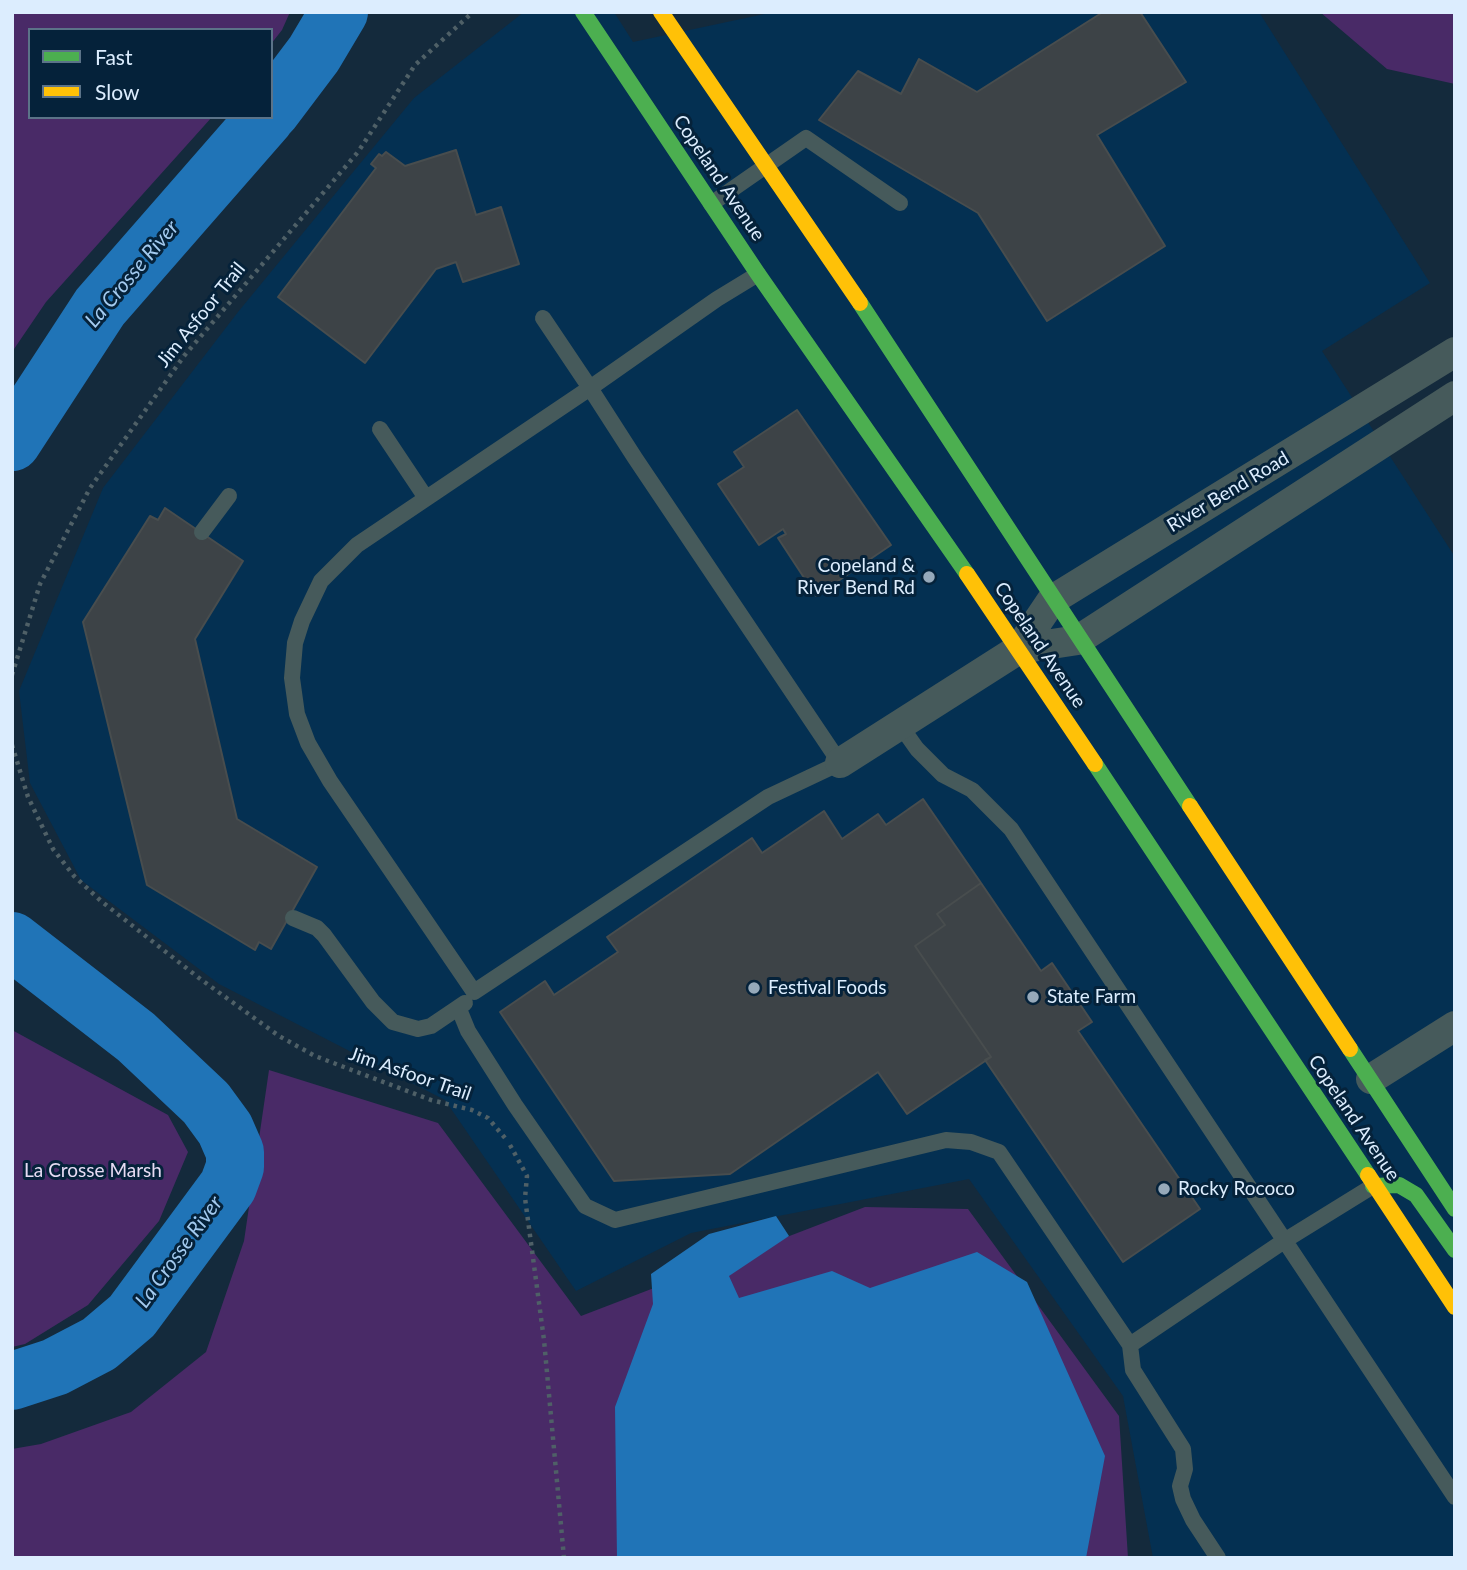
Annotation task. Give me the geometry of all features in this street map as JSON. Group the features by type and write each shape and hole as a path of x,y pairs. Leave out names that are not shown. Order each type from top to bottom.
{"highway":[{"name":"Copeland Avenue","path":"583,12 758,274 1019,649 1455,1307"},
{"name":"Copeland Avenue","path":"660,12 846,282 1078,640 1455,1209"},
{"path":"1373,1186 1399,1185 1416,1195 1455,1250"}],"street":[{"name":"River Bend Road","path":"840,763 1019,649 1052,600 1445,359"},
{"path":"1445,359 1455,395"},
{"name":"River Bend Road","path":"1019,649 1078,640 1455,395"},
{"path":"1371,1080 1455,1026"}],"lane":[{"path":"711,204 806,138 900,203"},
{"path":"474,992 321,766 303,732 293,690 295,643 312,594 321,581 357,545 758,274"},
{"path":"293,918 317,928 324,935 373,1002 393,1022 418,1029 443,1020 459,1009 474,992 768,797 840,763 543,318"},
{"path":"380,429 426,498"},
{"path":"202,532 229,496"},
{"path":"900,725 917,749 943,775 972,790 1011,829 1455,1497"},
{"path":"459,1009 468,1031 515,1105 585,1206 615,1220 946,1140 971,1142 999,1152 1130,1345 1133,1370 1183,1449 1185,1469 1180,1486 1183,1499 1193,1520 1218,1558"},
{"path":"1130,1345 1284,1241 1373,1186"}],"path":[{"name":"Jim Asfoor Trail","path":"12,675 40,584 90,488 184,356 358,152 415,65 472,12"},
{"name":"Jim Asfoor Trail","path":"12,745 28,797 53,849 75,876 101,901 199,978 279,1035 315,1056 431,1100 472,1110 488,1118 508,1141 527,1176 525,1198 544,1340 564,1558"}],"shaded area":[{"path":"524,12 614,12 633,42 774,12 1259,12 1430,283 1322,351 1455,557 1455,1558 1153,1558 1123,1396 969,1179 691,1233 576,1291 445,1100 219,984 81,880 30,783 19,691 103,488 238,312 414,98"}],"green space":[{"path":"12,12 290,12 273,41 273,28 28,28 28,119 210,119 46,302 12,352"},
{"path":"1320,12 1455,12 1455,84 1387,69"},
{"name":"La Crosse Marsh","path":"12,1030 168,1115 188,1152 159,1221 88,1305 25,1344 12,1347"},
{"path":"269,1070 438,1123 581,1316 865,1207 968,1209 1119,1416 1128,1558 12,1558 12,1449 41,1444 131,1412 206,1352 244,1241"}],"water":[{"path":"776,1216 789,1236 729,1276 739,1298 832,1271 870,1288 977,1252 1027,1282 1105,1456 1086,1558 617,1558 615,1407 653,1304 651,1274 709,1234"}],"building":[{"path":"1103,12 1140,12 1186,82 1097,135 1165,246 1047,321 978,213 819,120 858,71 901,94 919,59 977,92"},
{"path":"456,150 476,215 501,207 519,264 463,282 456,262 436,269 365,363 278,297 376,168 371,164 379,154 382,156 386,152 405,166"},
{"path":"797,410 891,545 816,596 778,538 786,534 783,529 759,545 718,484 744,467 734,452"},
{"path":"165,508 243,561 195,639 237,819 317,867 271,949 259,942 255,950 147,885 83,622 150,516 158,520"},
{"name":"Festival Foods","path":"923,799 981,883 937,914 945,925 915,946 991,1057 907,1114 878,1072 730,1174 614,1181 500,1012 545,981 554,995 618,952 607,937 752,838 762,853 824,811 842,839 878,814 886,825"},
{"path":"981,883 1041,971 1052,963 1092,1022 1078,1031 1200,1209 1123,1262 985,1060 991,1057 915,946 945,925 937,914"}],"waterway":[{"name":"La Crosse River","path":"273,108 314,54 339,12"},
{"name":"La Crosse River","path":"12,442 100,307 264,119"},
{"name":"La Crosse River","path":"12,941 136,1037 206,1103 225,1129 235,1152 235,1167 228,1186 132,1316 99,1344 55,1367 12,1381"}],"traffic: fast":[{"path":"583,12 758,274 967,574"},
{"path":"860,303 1190,806"},
{"path":"1095,764 1368,1175"},
{"path":"1350,1049 1455,1209"},
{"path":"1373,1186 1399,1185 1416,1195 1455,1250"}],"traffic: slow":[{"path":"661,12 860,303"},
{"path":"967,574 1095,764"},
{"path":"1190,806 1350,1049"},
{"path":"1368,1175 1455,1307"}],"place":[{"name":"Copeland & River Bend Rd","path":"929,577"},
{"name":"Festival Foods","path":"754,988"},
{"name":"State Farm","path":"1033,997"},
{"name":"Rocky Rococo","path":"1164,1189"}]}
